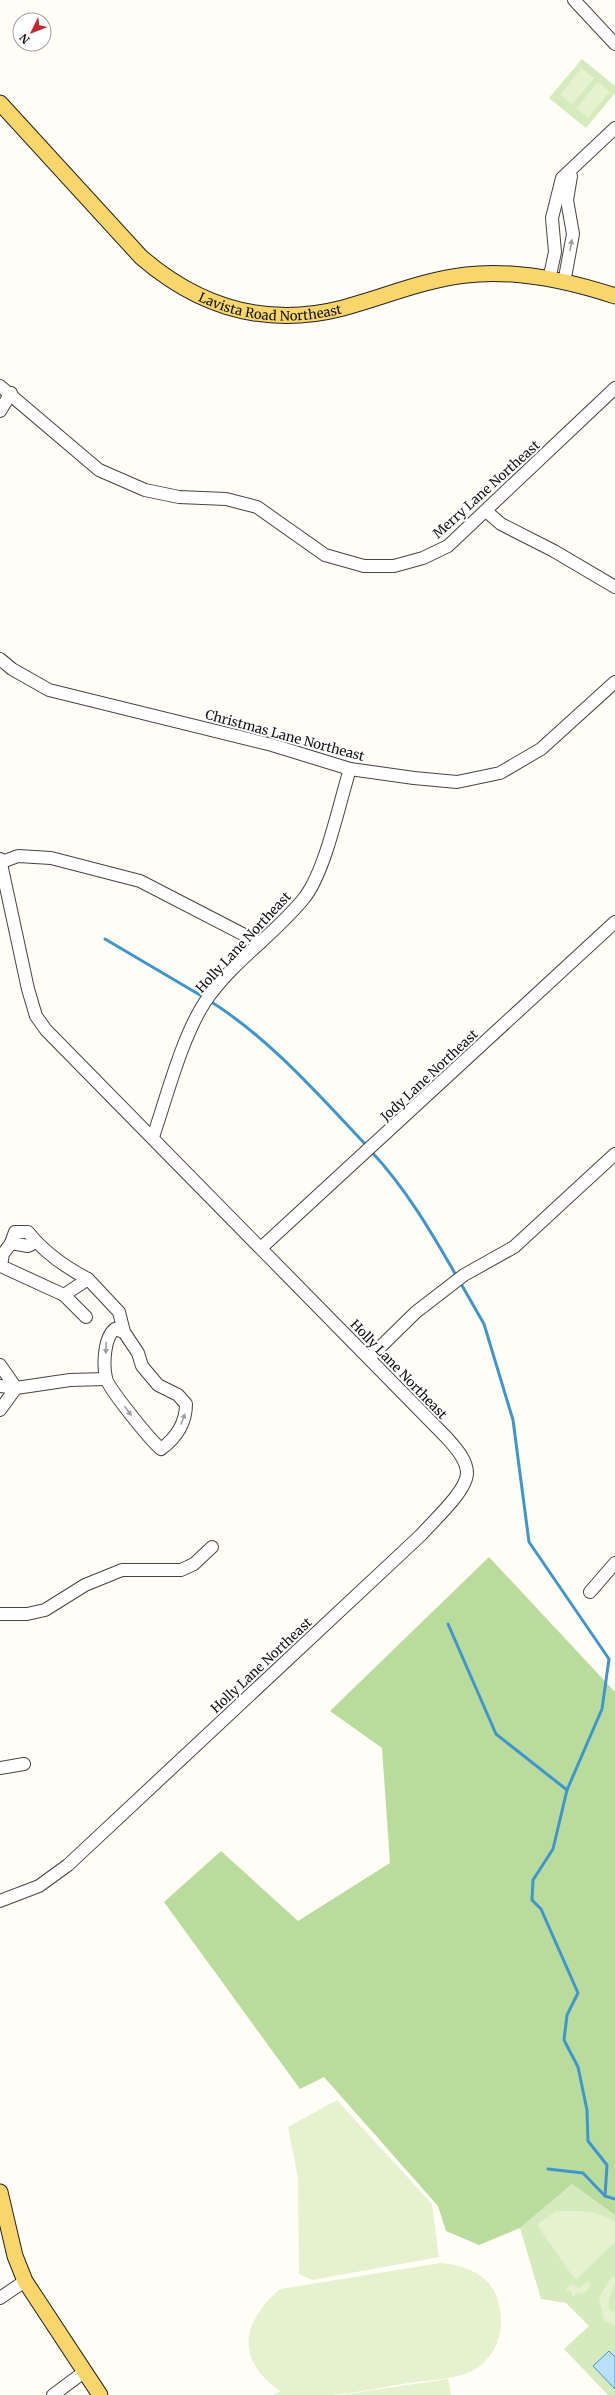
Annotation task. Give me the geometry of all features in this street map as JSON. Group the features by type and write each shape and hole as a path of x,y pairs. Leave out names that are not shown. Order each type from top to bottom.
{"main road":[{"name":"Lavista Road Northeast","path":"0,103 141,256 169,280 189,292 227,307 269,316 313,314 342,308 425,283 467,275 502,274 549,280 615,296"},
{"path":"0,2192 15,2256 26,2281 100,2395"}],"street":[{"path":"580,2 615,44"},
{"path":"549,280 555,252 552,222 562,178 615,128"},
{"path":"564,283 573,234 567,200 568,187 575,167"},
{"name":"Merry Lane Northeast","path":"0,386 12,393 99,470 145,490 179,497 226,499 257,507 325,555 364,566 394,566 423,558 448,546 615,388"},
{"path":"0,411 12,393"},
{"path":"486,511 501,524 554,551 615,587"},
{"name":"Christmas Lane Northeast","path":"0,659 12,669 49,690 265,743 350,769 414,778 457,782 500,773 541,749 615,682"},
{"name":"Holly Lane Northeast","path":"0,1901 38,1886 68,1865 421,1535 463,1485 467,1472 459,1452 153,1137 193,1023 206,1001 220,983 305,896 322,862 350,769"},
{"path":"153,1137 46,1030 36,1016 8,899 1,861 18,856 51,858 140,881 260,943"},
{"name":"Jody Lane Northeast","path":"261,1248 615,922"},
{"path":"369,1358 416,1312 464,1275 514,1247 615,1154"},
{"path":"86,1317 64,1295 1,1266 3,1254 11,1243 15,1232 28,1232 36,1242 71,1270 88,1279 119,1312 124,1332 138,1353 142,1366 158,1385 178,1395 186,1404 186,1414 175,1437 161,1449 150,1440 106,1379 106,1341 115,1329 124,1332"},
{"path":"64,1295 88,1279"},
{"path":"0,1365 16,1388"},
{"path":"0,1386 16,1388 70,1380 106,1379"},
{"path":"0,1410 16,1388"},
{"path":"0,1614 27,1614 45,1610 85,1585 122,1570 181,1570 194,1564 212,1547"},
{"path":"590,1592 615,1563"},
{"path":"0,1768 24,1764"},
{"path":"0,2298 26,2281"},
{"path":"53,2395 84,2372"}],"green space":[{"path":"582,59 615,86 615,93 586,128 549,98"},
{"path":"581,68 594,78 572,105 560,95"},
{"path":"598,82 610,92 588,118 576,108"},
{"path":"489,1557 615,1692 615,2215 572,2184 520,2228 479,2245 446,2231 438,2206 324,2077 300,2089 164,1902 221,1851 298,1921 390,1863 382,1748 330,1711"},
{"path":"337,2100 432,2204 439,2257 312,2280 299,2274 298,2178 288,2127"},
{"path":"572,2184 615,2215 615,2395 608,2395 564,2349 589,2326 566,2303 541,2299 520,2228"},
{"path":"556,2211 580,2211 594,2213 615,2222 615,2242 577,2279 574,2278 537,2225"},
{"path":"441,2263 466,2268 480,2276 487,2281 496,2295 501,2317 499,2338 495,2348 482,2365 466,2374 452,2377 344,2394 273,2395 280,2391 265,2379 256,2366 250,2354 248,2341 251,2328 257,2315 280,2289"},
{"path":"612,2276 615,2278 615,2283 609,2300 609,2310 615,2313 615,2326 604,2320 599,2298"},
{"path":"587,2281 591,2286 582,2294 576,2293 575,2296 572,2296 572,2292 565,2290 571,2284 580,2288"},
{"path":"448,2379 451,2395 340,2395"}],"water":[{"path":"609,2351 615,2357 615,2389 593,2366"}],"waterway":[{"path":"105,939 205,998"},
{"path":"210,1001 253,1032 293,1068 367,1146"},
{"path":"370,1150 395,1179 428,1227 457,1277"},
{"path":"460,1282 484,1324 513,1420 529,1542 609,1659 602,1709 567,1790 553,1849 533,1880 532,1900 541,1909 578,1993 567,2015 564,2040 578,2067 587,2110 588,2141 607,2165 605,2196 615,2199"},
{"path":"448,1624 496,1734 567,1790"},
{"path":"548,2169 583,2173 605,2196"}]}
